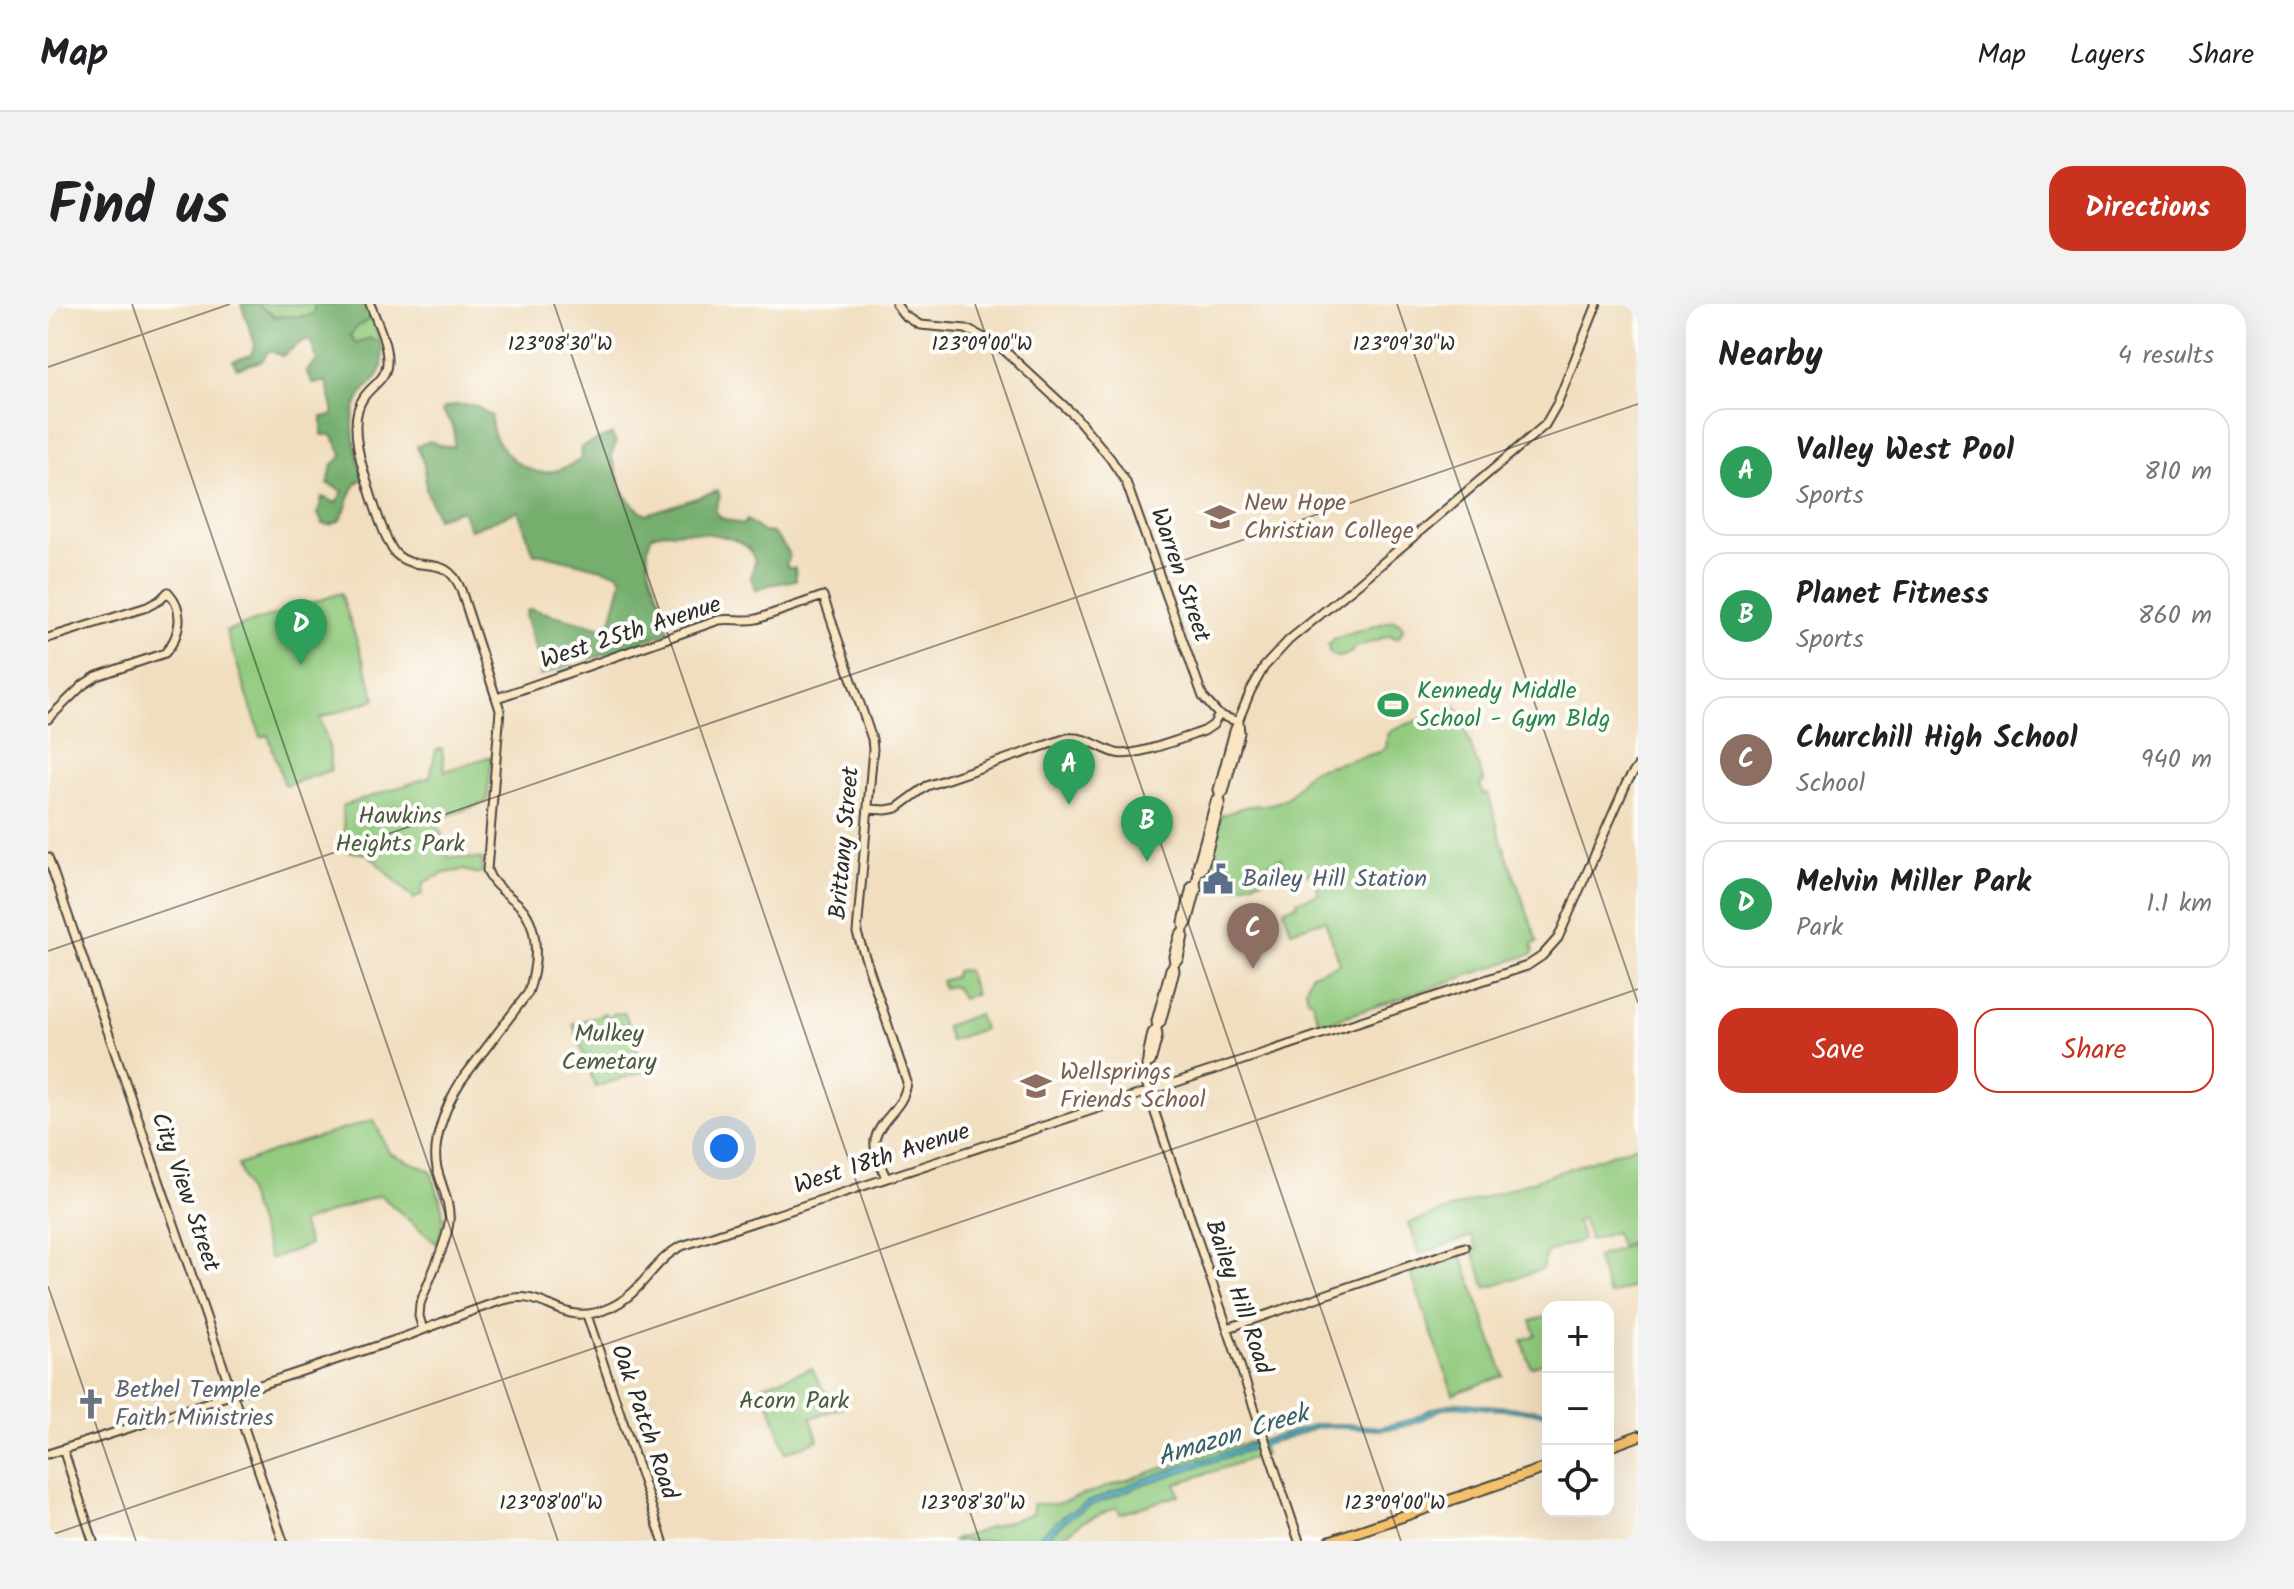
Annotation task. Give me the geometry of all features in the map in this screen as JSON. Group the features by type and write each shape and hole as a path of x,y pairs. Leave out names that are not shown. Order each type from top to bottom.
{"main road":[{"path":"1613,1445 1638,1436"},
{"path":"1330,1541 1542,1469"}],"street":[{"path":"370,304 387,362 383,377 364,397 357,413 358,440 365,473 396,554 410,561 442,567 456,578 497,698 499,717 487,870 492,881 529,918 535,934 528,993 455,1090 437,1137 435,1160 449,1221 420,1304 423,1330"},
{"name":"Warren Street","path":"896,304 904,315 920,325 966,329 995,343 1075,416 1117,467 1126,482 1200,691 1219,715"},
{"name":"Bailey Hill Road","path":"1299,1541 1148,1092 1146,1065 1151,1062 1158,1036 1157,1027 1173,979 1174,965 1179,958 1183,928 1188,923 1197,889 1195,884 1203,869 1209,835 1221,802 1219,796 1224,792 1240,733 1239,722 1264,667 1275,652 1545,425 1557,404 1597,304"},
{"path":"48,638 147,607 168,592 176,601 180,618 174,640 165,653 97,676 83,685 48,719"},
{"name":"West 25th Avenue","path":"497,698 719,620 733,618 749,621 823,596"},
{"name":"Brittany Street","path":"823,596 872,739 857,933 907,1079 904,1097 875,1139 886,1178"},
{"path":"868,809 881,811 897,808 927,786 1067,738 1084,739 1114,753 1128,754 1204,731 1213,725 1219,715 1239,722"},
{"name":"West 18th Avenue","path":"587,1315 609,1309 624,1300 642,1285 663,1258 682,1246 1534,962 1553,945 1562,930 1627,782 1638,766"},
{"name":"City View Street","path":"48,857 283,1541"},
{"path":"1228,1328 1465,1247"},
{"path":"48,1454 503,1301 533,1298 568,1314 587,1315"},
{"name":"Oak Patch Road","path":"587,1315 663,1541"},
{"path":"63,1449 93,1541"}],"green space":[{"path":"241,304 259,304 276,317 314,314 316,304 367,304 372,318 350,335 356,344 369,338 380,342 382,366 375,380 359,398 355,409 354,435 363,478 354,488 338,522 323,524 318,514 322,497 336,503 343,491 328,484 332,465 343,456 332,435 322,435 322,417 332,416 334,412 326,381 313,384 306,371 317,361 312,344 308,339 282,356 269,350 262,361 237,368 233,361 251,355 255,344"},
{"path":"259,304 316,304 314,314 276,317"},
{"path":"372,318 380,342 369,338 356,344 350,334"},
{"path":"456,405 474,405 492,416 494,434 505,451 521,465 538,472 555,471 582,459 581,447 612,434 616,443 611,455 619,481 638,509 647,514 718,491 720,496 715,510 721,518 743,525 747,520 763,532 773,533 788,552 786,565 795,568 796,580 756,591 751,578 755,561 750,550 741,543 702,533 652,535 649,566 668,616 665,620 669,632 591,659 582,645 566,651 571,665 540,676 540,664 525,616 527,610 603,628 610,625 622,580 618,573 534,554 518,511 470,530 462,510 437,518 426,489 424,465 417,446 430,441 454,447 453,427 442,411"},
{"path":"341,593 376,699 320,718 329,747 331,770 285,786 268,735 261,737 226,631"},
{"path":"1393,620 1403,629 1399,637 1391,635 1354,648 1352,652 1339,657 1329,651 1328,645 1334,639"},
{"path":"1457,707 1484,782 1480,784 1484,795 1488,794 1538,942 1532,945 1532,954 1320,1025 1306,988 1311,974 1340,964 1325,920 1291,931 1284,909 1319,894 1312,872 1288,879 1281,858 1262,865 1266,878 1235,888 1226,868 1208,858 1221,815 1283,800 1310,771 1380,752 1386,748 1387,736 1393,729"},
{"name":"Hawkins Heights Park","path":"442,749 445,771 492,756 487,802 437,819 448,857 482,859 482,871 479,874 463,870 445,873 425,882 423,893 414,899 368,854 346,851 342,806 430,777 436,750"},
{"path":"960,970 967,971 975,994 962,999 956,988 943,988 941,981 954,977"},
{"name":"Mulkey Cemetary","path":"605,1013 607,1018 615,1013 625,1013 645,1071 595,1087 573,1024"},
{"path":"978,1014 983,1029 950,1041 945,1026"},
{"path":"374,1120 389,1153 431,1171 443,1215 437,1244 380,1195 301,1223 309,1245 270,1259 238,1165"},
{"path":"1638,1145 1638,1239 1620,1246 1615,1232 1590,1240 1582,1219 1576,1221 1583,1240 1547,1252 1542,1269 1486,1288 1473,1251 1477,1249 1472,1236 1420,1254 1409,1223"},
{"path":"1638,1242 1638,1285 1609,1295 1596,1257"},
{"path":"1462,1256 1504,1376 1453,1394 1411,1274"},
{"path":"1542,1318 1542,1363 1531,1367 1522,1340 1536,1335 1531,1321"},
{"name":"Acorn Park","path":"812,1368 822,1388 843,1407 811,1418 818,1440 786,1453 763,1385"},
{"path":"1260,1440 1265,1454 1176,1484 1179,1495 1120,1514 1117,1507 1084,1521 1057,1541 951,1541 1033,1513 1032,1504 1056,1504 1222,1448"}],"water":[{"path":"1456,1402 1542,1410 1542,1413 1457,1406 1396,1428 1317,1428 1144,1484 1090,1506 1069,1518 1042,1541 1032,1541 1066,1514 1088,1502 1197,1461 1316,1424 1379,1427 1410,1420 1431,1409"}],"place":[{"name":"New Hope Christian College","path":"1220,517"},
{"name":"Melvin Miller Park","path":"301,665"},
{"name":"Kennedy Middle School - Gym Bldg","path":"1393,705"},
{"name":"Valley West Pool","path":"1069,805"},
{"name":"Planet Fitness","path":"1147,862"},
{"name":"Bailey Hill Station","path":"1218,879"},
{"name":"Churchill High School","path":"1253,969"},
{"name":"Wellsprings Friends School","path":"1036,1086"},
{"name":"Bethel Temple Faith Ministries","path":"91,1404"}],"water label":[{"name":"Amazon Creek","path":"1233,1436"}]}
